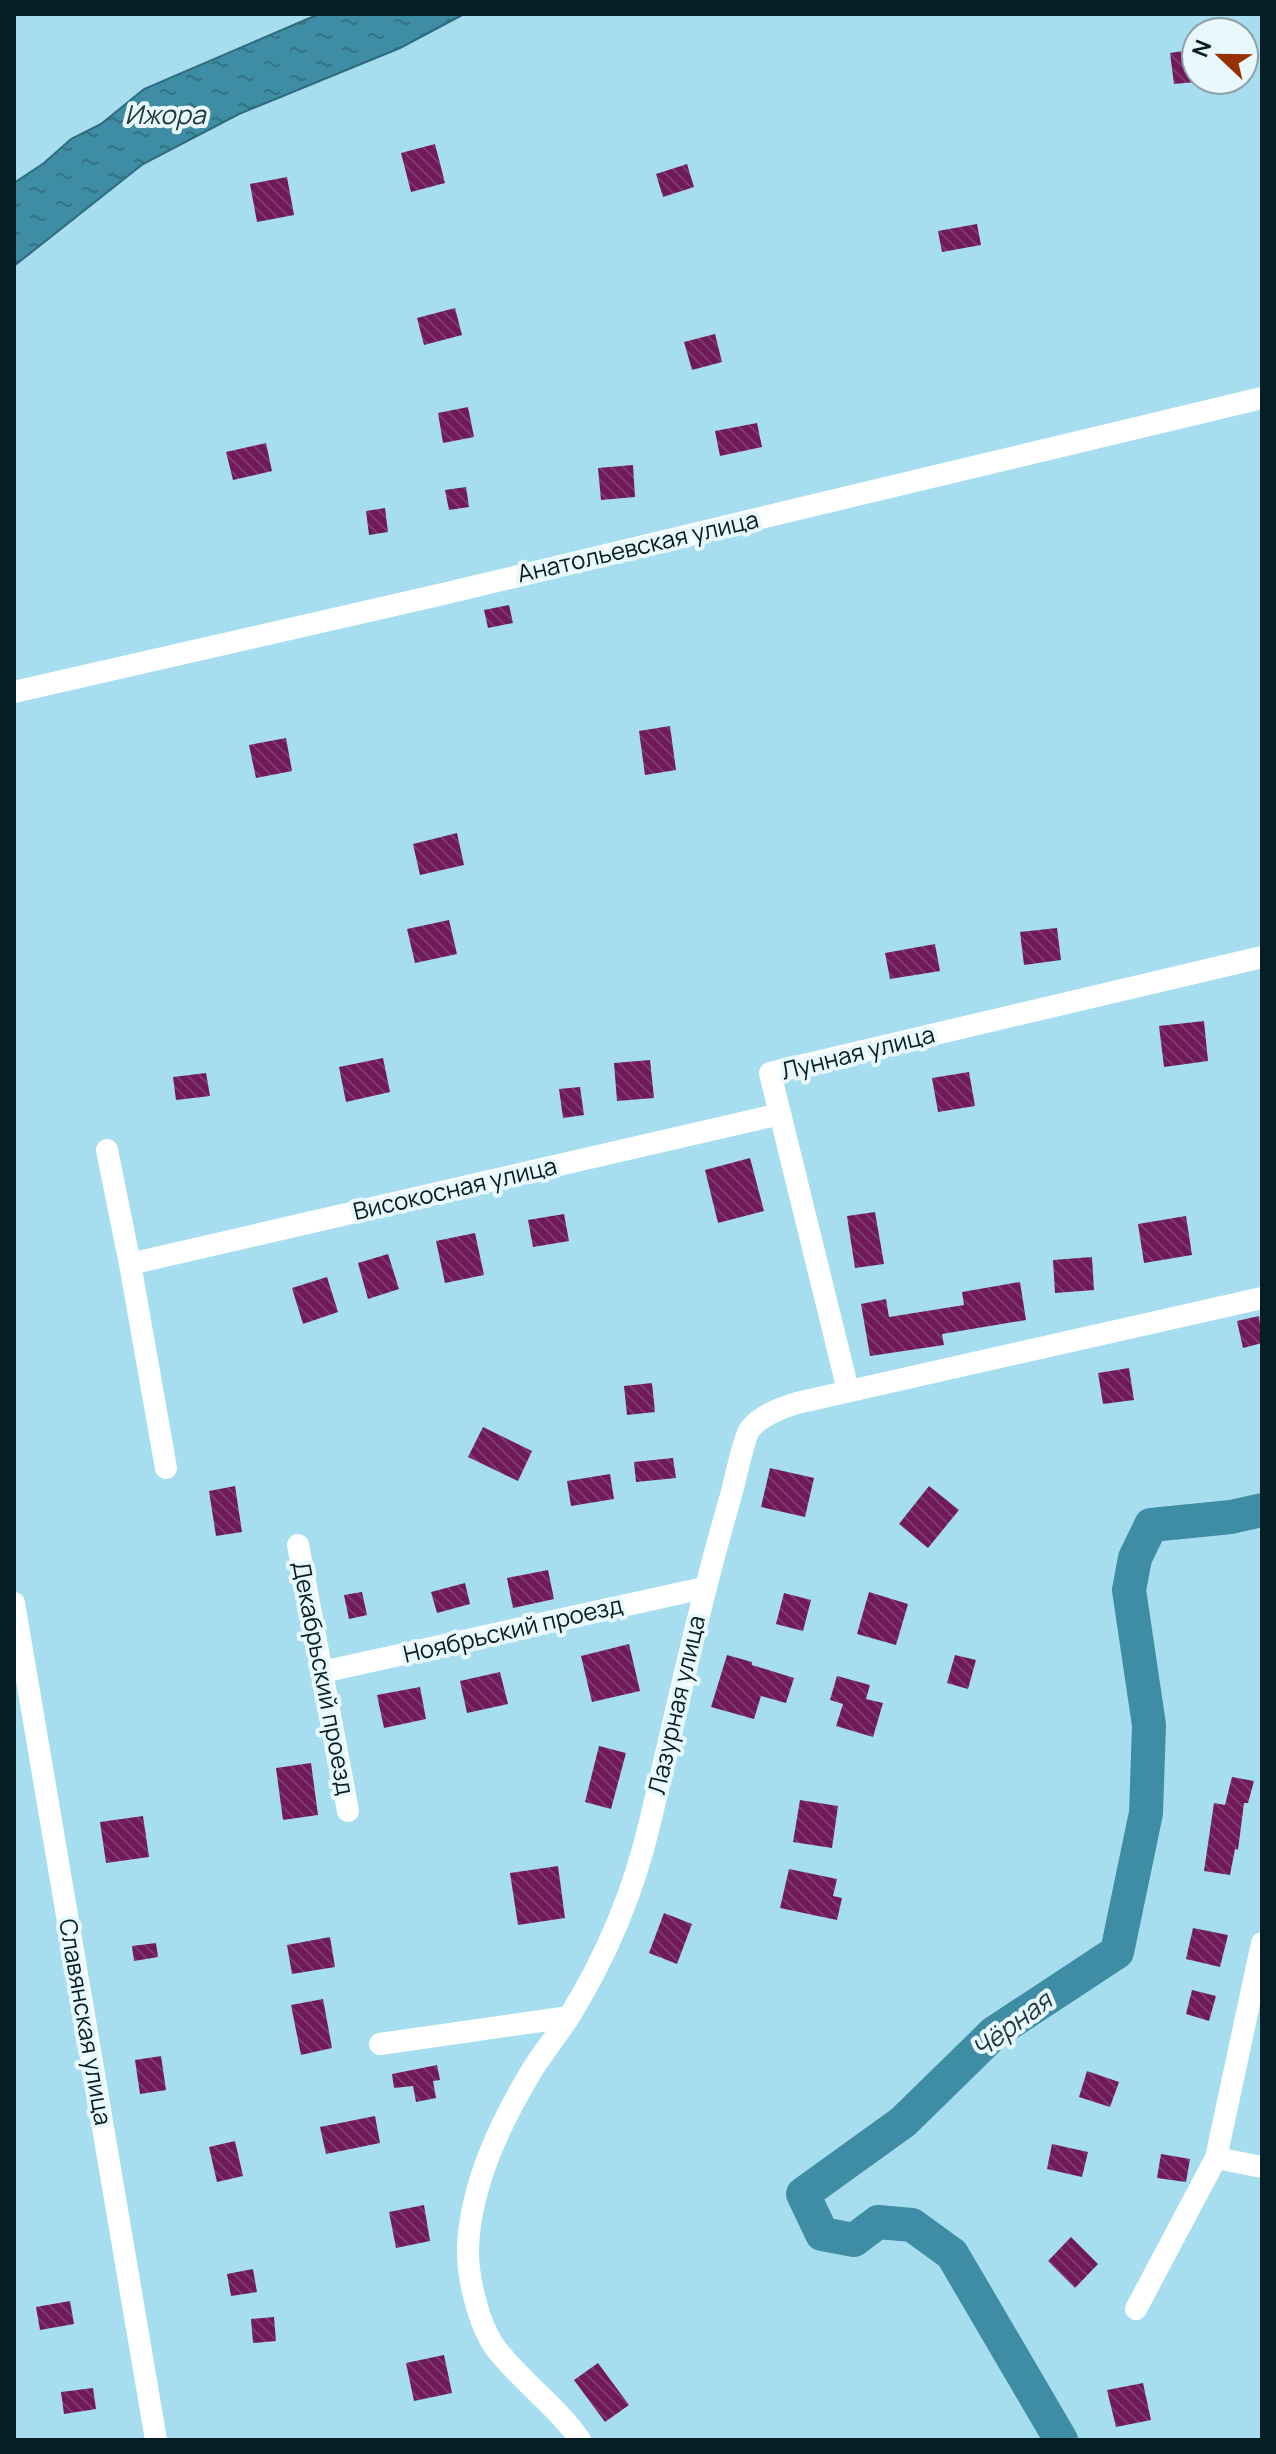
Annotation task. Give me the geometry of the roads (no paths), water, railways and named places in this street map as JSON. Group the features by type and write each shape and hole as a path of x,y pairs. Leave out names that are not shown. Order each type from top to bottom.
{"street":[{"name":"Анатольевская улица","path":"14,692 488,583 1262,398"},
{"name":"Лунная улица","path":"848,1390 770,1073 1262,957"},
{"name":"Високосная улица","path":"130,1264 780,1114"},
{"path":"107,1150 166,1468"},
{"name":"Лазурная улица","path":"580,2440 494,2345 470,2280 470,2219 483,2169 506,2117 535,2066 569,2017 608,1947 629,1895 648,1833 704,1588 750,1429 773,1411 848,1390 1262,1298"},
{"name":"Декабрьский проезд","path":"298,1545 348,1811"},
{"name":"Ноябрьский проезд","path":"322,1672 704,1588"},
{"name":"Славянская улица","path":"14,1603 156,2440"},
{"path":"1136,2309 1216,2158 1262,1943"},
{"path":"380,2044 569,2017"},
{"path":"1216,2158 1262,2167"}],"water":[{"name":"Ижора","path":"319,14 464,14 400,48 239,114 143,164 14,266 14,183 44,163 71,139 101,124 144,89"}],"waterway":[{"name":"Чёрная","path":"1061,2440 952,2254 912,2225 878,2222 854,2240 822,2234 803,2194 903,2122 994,2033 1117,1952 1146,1813 1149,1725 1129,1590 1135,1558 1151,1525 1231,1517 1262,1510"}]}
